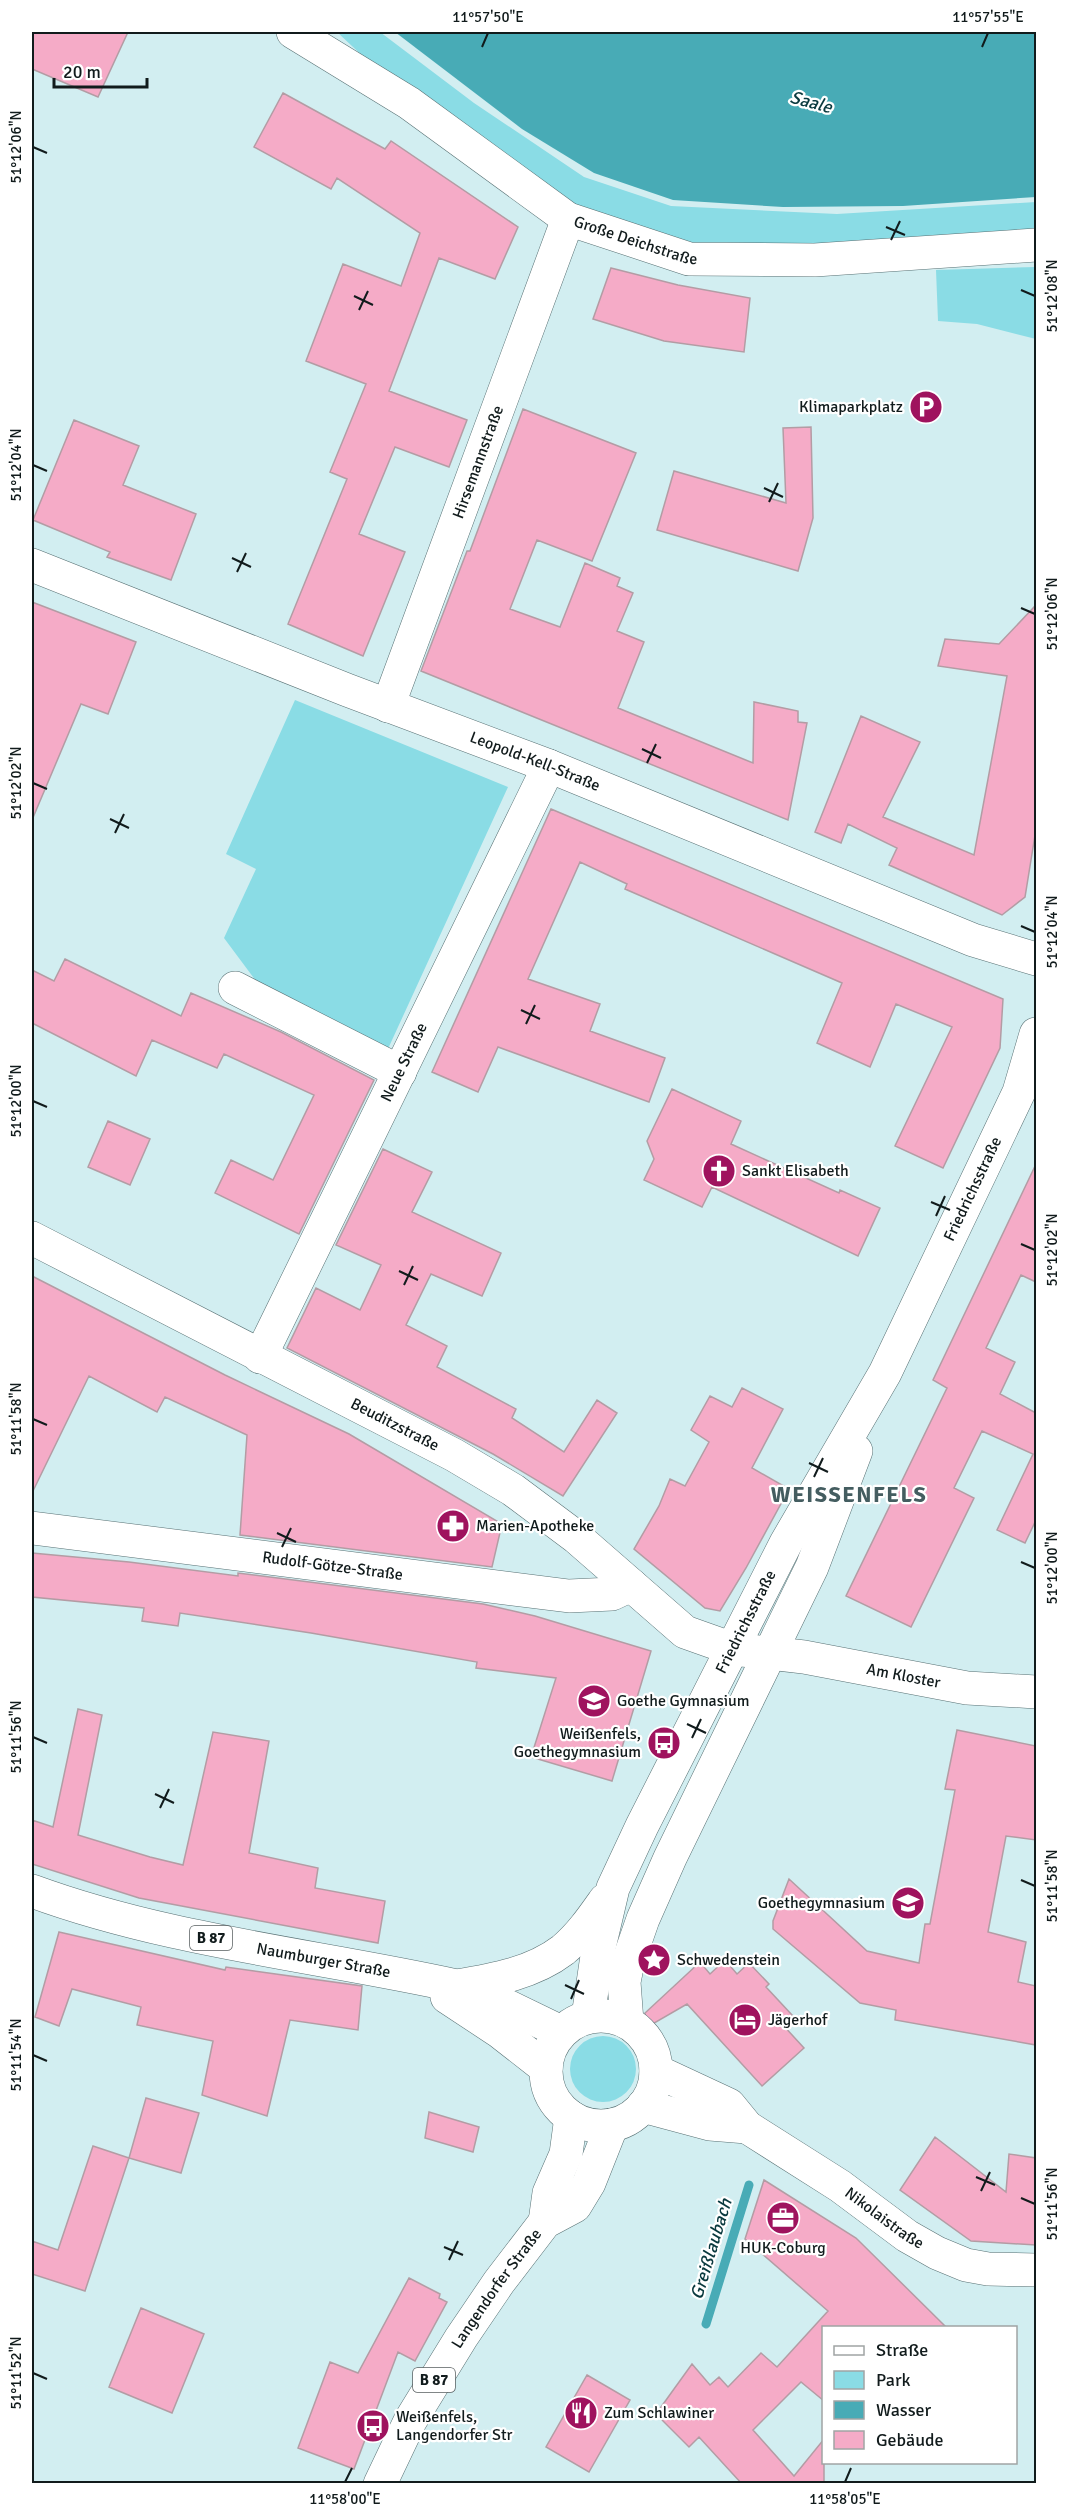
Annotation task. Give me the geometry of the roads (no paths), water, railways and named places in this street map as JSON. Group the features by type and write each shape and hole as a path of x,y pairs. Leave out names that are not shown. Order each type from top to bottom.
{"street":[{"name":"Große Deichstraße","path":"293,32 409,103 568,219 689,259 815,260 1036,245"},
{"name":"Hirsemannstraße","path":"388,706 568,219"},
{"name":"Leopold-Kell-Straße","path":"32,566 388,706 549,766 973,940 1036,958"},
{"name":"Neue Straße","path":"260,1357 549,766"},
{"path":"235,988 400,1072"},
{"name":"Friedrichsstraße","path":"575,2024 597,1956 613,1888 657,1795 786,1544 885,1373 1019,1092 1034,1052"},
{"name":"Beuditzstraße","path":"32,1238 454,1455 513,1490 576,1537 685,1632 733,1649"},
{"name":"Friedrichsstraße","path":"627,2022 624,1982 628,1962 643,1919 670,1858 816,1557 885,1373"},
{"name":"Rudolf-Götze-Straße","path":"32,1528 568,1596 612,1594 631,1584"},
{"name":"Am Kloster","path":"733,1649 771,1653 967,1688 1036,1692"},
{"path":"457,1986 514,1974 563,1950 587,1925 613,1888"},
{"name":"Naumburger Straße","path":"32,1891 129,1921 406,1975"},
{"name":"B 87","path":"406,1975 457,1986 497,2001 575,2024"},
{"name":"B 87","path":"406,1975 470,2011 546,2068"},
{"path":"609,2016 627,2022 643,2035 653,2052 656,2071 653,2090 643,2106 629,2118 612,2125 590,2125 571,2117 563,2111 552,2096 546,2077 550,2049 575,2024 609,2016"},
{"name":"Nikolaistraße","path":"656,2071 729,2105 747,2127 840,2186 908,2236 937,2253 966,2265 988,2269 1036,2270"},
{"name":"Nikolaistraße","path":"643,2106 710,2124 747,2127"},
{"name":"Langendorfer Straße","path":"546,2222 549,2193 566,2154 571,2117"},
{"name":"Langendorfer Straße","path":"380,2484 410,2421 499,2282 546,2222 575,2206 589,2183 612,2125"}],"water":[{"name":"Saale","path":"395,32 1036,32 1036,197 903,206 783,207 673,200 594,173 522,129"}],"waterway":[{"name":"Greißlaubach","path":"706,2324 749,2185"}],"place":[{"name":"Klimaparkplatz","path":"926,407"},
{"name":"Sankt Elisabeth","path":"719,1171"},
{"name":"Marien-Apotheke","path":"453,1526"},
{"name":"Goethe Gymnasium","path":"594,1701"},
{"name":"Weißenfels, Goethegymnasium","path":"664,1743"},
{"name":"Goethegymnasium","path":"908,1903"},
{"name":"Schwedenstein","path":"654,1960"},
{"name":"Jägerhof","path":"745,2020"},
{"name":"HUK-Coburg","path":"783,2218"},
{"name":"Zum Schlawiner","path":"581,2413"},
{"name":"Weißenfels, Langendorfer Str","path":"373,2426"}],"district":[{"name":"WEISSENFELS","path":"849,1494"}]}
